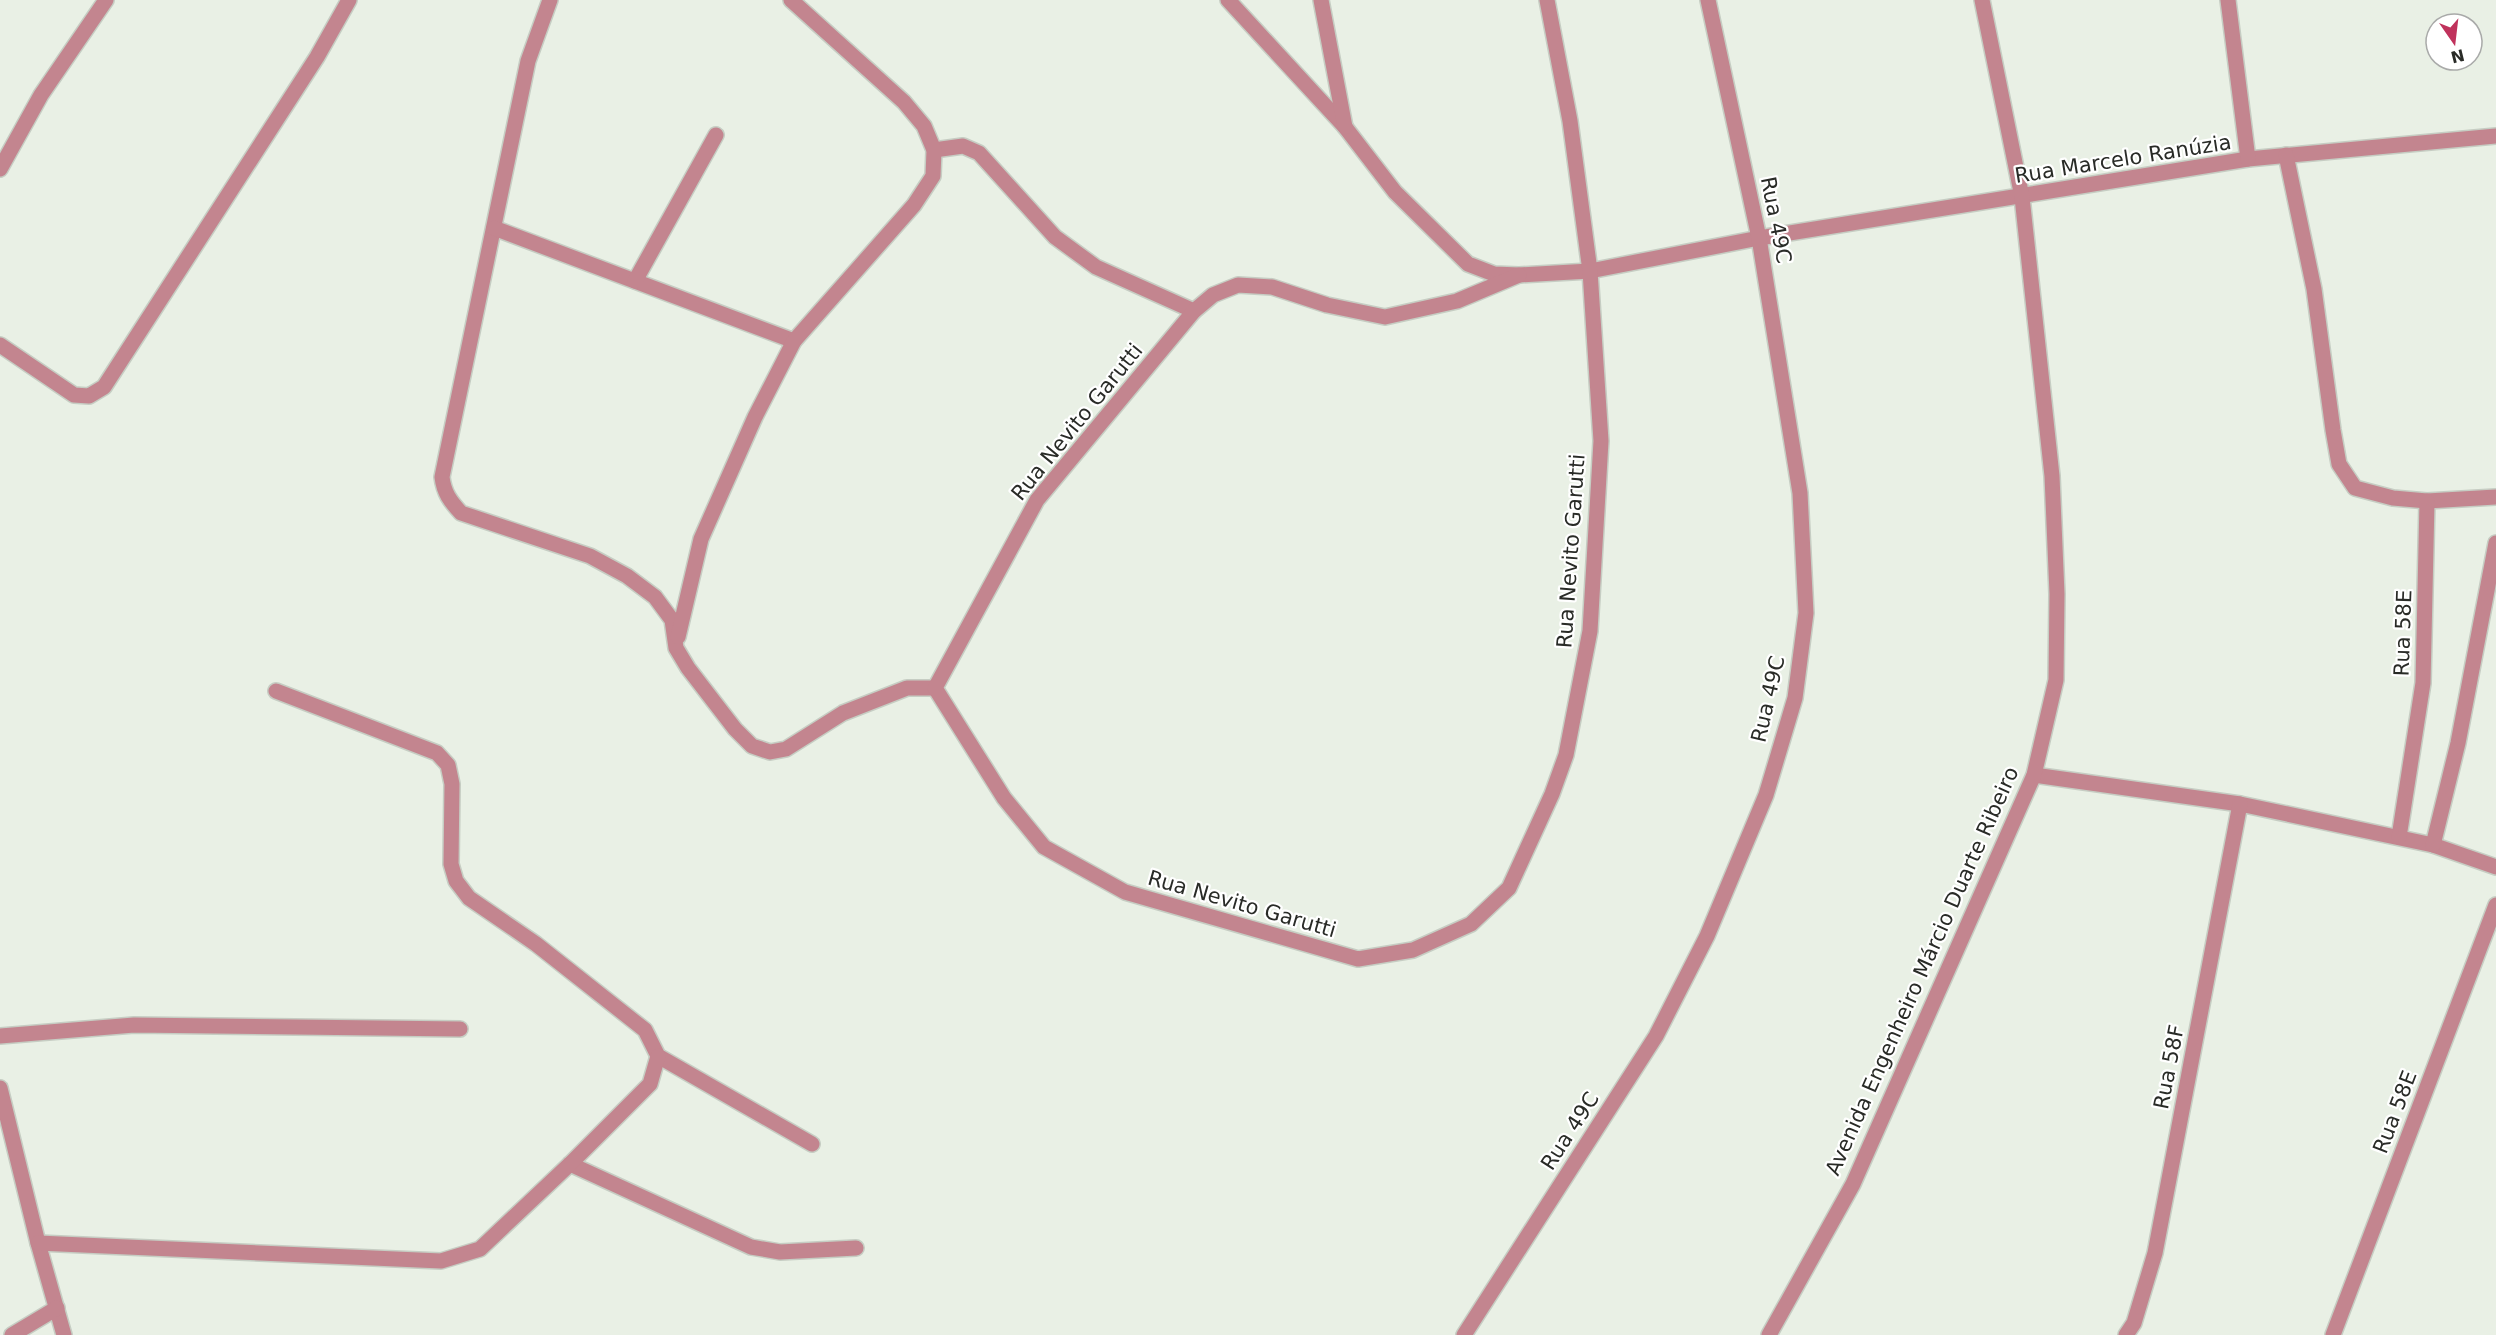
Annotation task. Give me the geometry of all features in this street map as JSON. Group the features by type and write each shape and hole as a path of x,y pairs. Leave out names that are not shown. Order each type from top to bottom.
{"street":[{"path":"0,169 41,95 106,0"},
{"path":"0,345 74,395 89,396 104,387 317,57 349,0"},
{"path":"550,0 528,61 442,477 444,491 461,513 590,556 627,576 655,597 672,620 676,648 695,678 735,729 752,746 770,752 786,749 843,713 907,688 935,688"},
{"path":"676,648 701,539 755,417 794,341 914,205 933,176 934,150 924,126 904,102 791,0"},
{"path":"1228,0 1346,127 1395,192 1468,264 1494,274 1519,275"},
{"path":"1321,0 1346,127"},
{"name":"Rua Nevito Garutti","path":"1519,275 1457,301 1385,316 1326,306 1272,287 1238,285 1213,295 1194,311 1037,500 935,688 1004,798 1044,847 1125,892 1358,959 1413,950 1471,924 1509,888 1566,755 1590,631 1601,441 1590,271 1570,121 1547,0"},
{"name":"Rua 49C","path":"1464,1335 1656,1036 1707,936 1761,806 1795,698 1806,613 1800,494 1759,238 1708,0"},
{"name":"Avenida Engenheiro Márcio Duarte Ribeiro","path":"1769,1335 1853,1184 2034,775 2056,680 2057,594 2052,476 2022,197 1982,0"},
{"path":"2228,0 2248,159"},
{"path":"635,281 716,135"},
{"name":"Rua Marcelo Ranúzia","path":"1519,275 1590,271 1759,238 2248,159 2496,136"},
{"path":"934,150 963,146 980,153 1055,237 1096,267 1194,311"},
{"path":"2286,155 2314,289 2333,430 2340,464 2355,488 2393,498 2427,501 2496,497"},
{"path":"494,228 794,341"},
{"name":"Rua 58E","path":"2399,837 2423,683 2427,501"},
{"path":"2433,844 2458,743 2496,543"},
{"path":"276,691 437,753 448,765 452,784 452,864 456,881 469,898 536,944 645,1030 658,1056 812,1144"},
{"path":"2034,775 2240,804 2433,844 2496,867"},
{"name":"Rua 58F","path":"2126,1335 2134,1323 2155,1253 2240,804"},
{"name":"Rua 58E","path":"2333,1335 2496,905"},
{"path":"0,1036 134,1025 460,1029"},
{"path":"38,1243 441,1261 480,1248 570,1164 650,1084 658,1056"},
{"path":"0,1089 38,1243 64,1335"},
{"path":"570,1164 751,1247 780,1252 856,1248"},
{"path":"12,1335 57,1308"}]}
